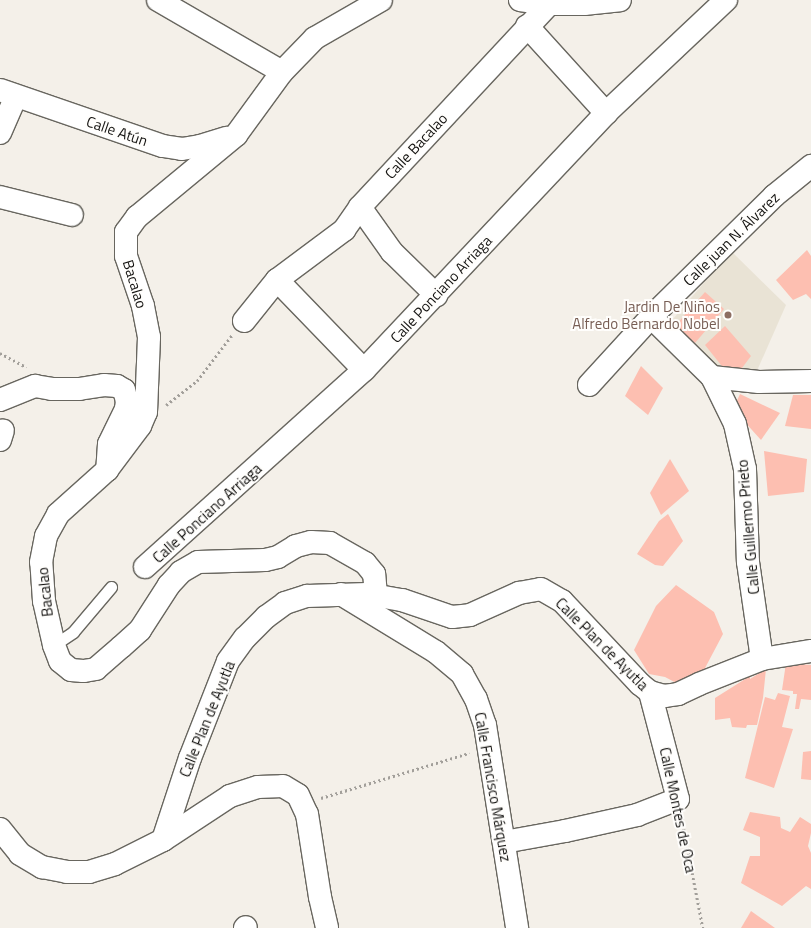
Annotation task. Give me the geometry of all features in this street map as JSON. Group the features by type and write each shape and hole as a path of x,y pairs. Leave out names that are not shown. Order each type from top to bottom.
{"street":[{"path":"158,0 282,72"},
{"name":"Bacalao","path":"54,645 44,601 42,562 46,536 58,514 107,470 140,426 146,412 149,338 143,306 126,256 126,232 137,217 236,136 282,72 315,38 381,0"},
{"path":"520,0 549,4 584,4 620,0"},
{"name":"Calle Ponciano Arriaga","path":"145,567 364,370 606,113 726,0"},
{"name":"Calle Bacalao","path":"244,321 277,280 344,230 360,207 549,4"},
{"path":"527,26 606,113"},
{"path":"0,133 8,93"},
{"name":"Calle Atún","path":"8,93 163,146 188,148 236,136"},
{"name":"Calle juan N. Álvarez","path":"589,385 651,317 774,196 811,166"},
{"path":"0,197 72,214"},
{"path":"360,207 392,252 436,295"},
{"path":"277,280 364,370"},
{"name":"Calle Guillermo Prieto","path":"651,317 712,378 736,424 745,469 748,562 762,659"},
{"path":"712,378 759,382 811,381"},
{"path":"0,400 35,386 52,389 79,389 104,385 117,386 124,390 127,401 126,409 109,444 107,470"},
{"path":"54,645 60,661 71,670 96,670 140,630 168,585 181,572 198,562 265,560 278,557 296,546 311,542 330,543 365,563 374,574 376,595"},
{"name":"Calle Plan de Ayutla","path":"163,840 190,758 228,661 245,638 266,617 285,604 307,596 342,594 376,595 402,600 452,616 470,616 519,593 541,589 562,601 605,648 650,692 664,696 678,694 762,659 811,651"},
{"name":"Calle Francisco Márquez","path":"342,594 436,652 462,674 476,699 485,726 489,747 517,928"},
{"name":"Calle Montes de Oca","path":"650,692 678,800"},
{"path":"0,828 20,854 42,867 67,872 89,872 115,864 163,840 230,796 258,787 283,786 298,795 307,814 320,897 327,928"},
{"path":"504,842 565,831 637,815 678,800"}],"lane":[{"path":"54,645 72,632 111,587"}],"path":[{"path":"146,412 159,410 197,381 244,321"},
{"path":"298,795 322,798 489,747"},
{"name":"Calle Montes de Oca","path":"678,800 703,928"}],"shaded area":[{"name":"Jardin De Niños Alfredo Bernardo Nobel","path":"731,251 786,305 756,373 716,373 667,326"}],"building":[{"path":"807,250 811,256 811,299 806,294 793,300 776,280"},
{"path":"705,292 724,309 695,343 675,326"},
{"path":"725,326 751,356 739,372 725,370 705,345"},
{"path":"641,366 663,388 648,415 625,396"},
{"path":"740,394 780,413 761,440 733,409"},
{"path":"793,395 811,395 811,429 785,426"},
{"path":"764,451 807,459 804,492 768,496"},
{"path":"670,459 689,491 661,515 650,493"},
{"path":"668,514 683,541 663,566 655,565 637,554 659,521"},
{"path":"676,585 714,612 723,634 704,670 682,686 665,677 649,674 634,650 656,606"},
{"path":"786,663 811,665 811,700 801,699 799,709 795,709 797,694 793,694 793,691 782,690"},
{"path":"766,669 763,698 757,725 747,725 746,728 732,727 730,718 715,720 715,698 750,676 750,679"},
{"path":"778,693 790,696 782,727 793,729 774,788 745,778 765,697 775,700"},
{"path":"811,751 811,780 801,779 803,752"},
{"path":"750,812 780,817 781,828 790,832 800,817 811,824 811,833 808,846 811,853 811,889 806,886 782,906 741,883 750,856 760,856 760,837 743,830"},
{"path":"751,911 775,928 741,928"}],"place":[{"name":"Jardin De Niños Alfredo Bernardo Nobel","path":"728,315"}]}
